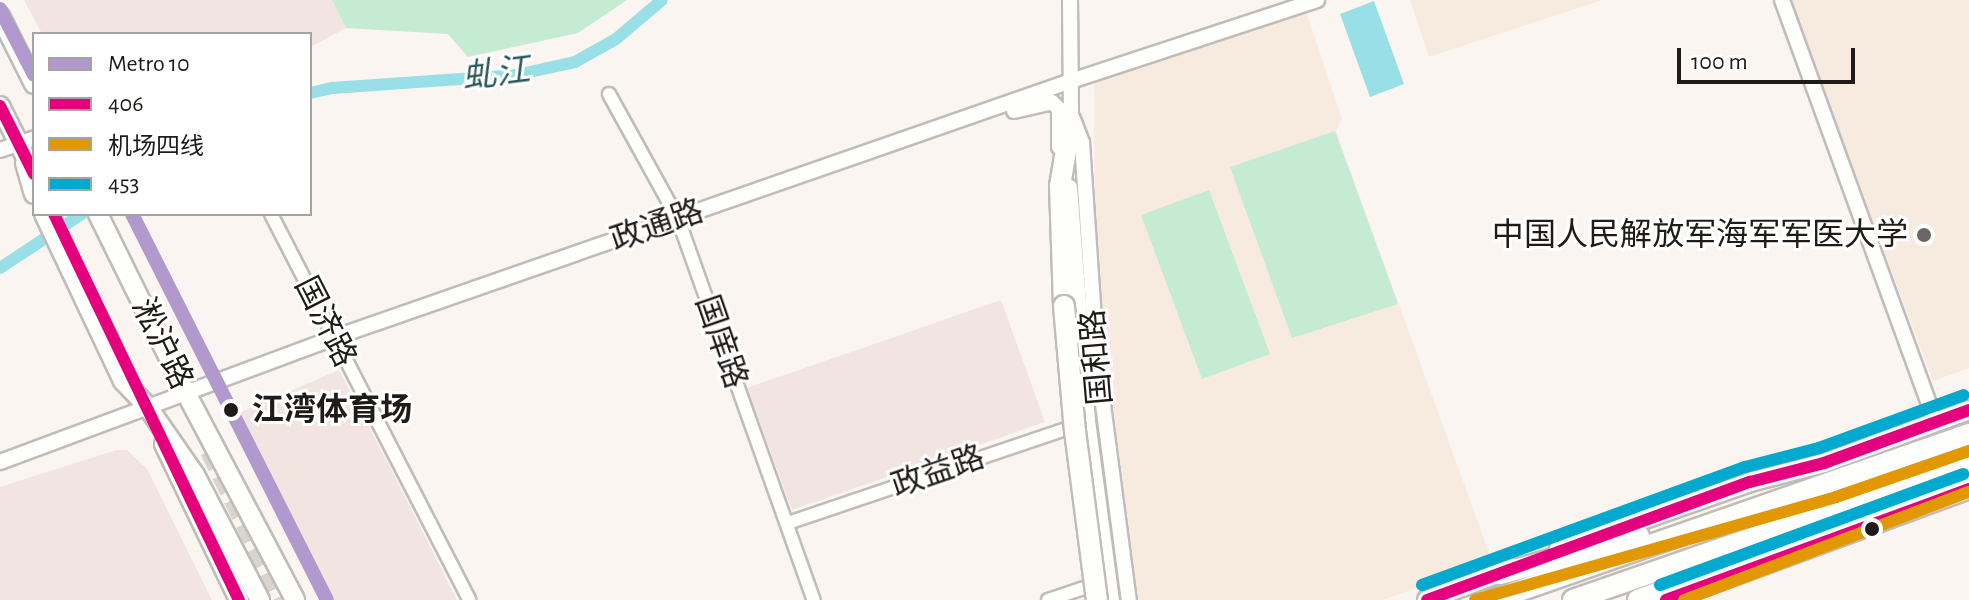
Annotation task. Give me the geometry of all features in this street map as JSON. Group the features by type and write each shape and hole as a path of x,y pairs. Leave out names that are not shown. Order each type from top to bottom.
{"highway":[{"path":"1067,144 1060,186 1064,306 1075,431 1097,600"},
{"path":"1493,600 1969,434"},
{"path":"1573,600 1969,462"},
{"path":"1638,600 1969,474"},
{"path":"1500,574 1832,482"}],"main road":[{"path":"0,16 32,80"},
{"path":"0,106 27,142 32,165"},
{"path":"27,142 32,178"},
{"name":"淞沪路","path":"45,216 75,265 147,406 239,600"},
{"name":"淞沪路","path":"55,216 75,265"},
{"name":"淞沪路","path":"99,216 185,391 295,600"},
{"path":"147,406 195,475 260,600"},
{"path":"1427,600 1537,557 1750,482 1824,463 1969,410"},
{"path":"1666,600 1969,489"}],"street":[{"name":"国和路","path":"1070,0 1071,114 1067,144 1088,421 1112,600"},
{"name":"政通路","path":"0,462 333,338 1071,81 1317,0"},
{"path":"1782,0 1936,422"},
{"name":"国庠路","path":"609,94 678,219 814,600"},
{"path":"933,131 950,132 1052,102 1059,109 1060,186"},
{"name":"国和路","path":"1071,114 1082,143 1097,365 1129,600"},
{"path":"0,150 27,142"},
{"name":"国济路","path":"272,216 469,600"},
{"name":"政益路","path":"788,523 1088,421"},
{"path":"1048,600 1109,580"}],"shaded area":[{"path":"24,0 332,0 346,28 312,46 312,32 41,32"},
{"path":"1410,0 1602,0 1429,57"},
{"name":"中国人民解放军海军军医大学","path":"1790,0 1969,0 1969,368 1933,381"},
{"path":"1304,5 1342,119 1336,131 1492,561 1383,600 1138,600 1103,348 1095,210 1094,74"},
{"path":"1001,300 1045,422 792,510 747,388"},
{"path":"339,370 457,600 324,600 239,413"},
{"path":"116,450 127,450 147,469 212,600 0,600 0,487"}],"green space":[{"path":"332,0 627,0 578,33 468,57 448,34 346,28"},
{"path":"1335,131 1398,304 1292,338 1230,167"},
{"path":"1209,190 1270,354 1202,379 1141,215"}],"water":[{"path":"1374,1 1404,84 1370,97 1340,14"}],"waterway":[{"name":"虬江","path":"312,93 332,88 516,75 575,62 616,39 662,0"},
{"name":"虬江","path":"0,268 79,216"}],"tunnel":[{"path":"209,451 281,600"}],"metro line":[{"name":"10","path":"0,9 32,71"},
{"name":"10","path":"133,216 327,600"}],"transit line":[{"name":"406","path":"0,106 32,170"},
{"name":"406","path":"55,216 239,600"},
{"name":"453","path":"1422,585 1745,467 1819,448 1964,395"},
{"name":"406","path":"1427,600 1750,482 1824,463 1969,410"},
{"name":"机场四线","path":"1475,600 1836,497 1969,451"},
{"name":"453","path":"1660,585 1963,474"},
{"name":"406","path":"1666,600 1969,489"},
{"name":"机场四线","path":"1684,600 1969,492"}],"place":[{"name":"中国人民解放军海军军医大学","path":"1924,235"},
{"name":"江湾体育场","path":"231,410"}]}
